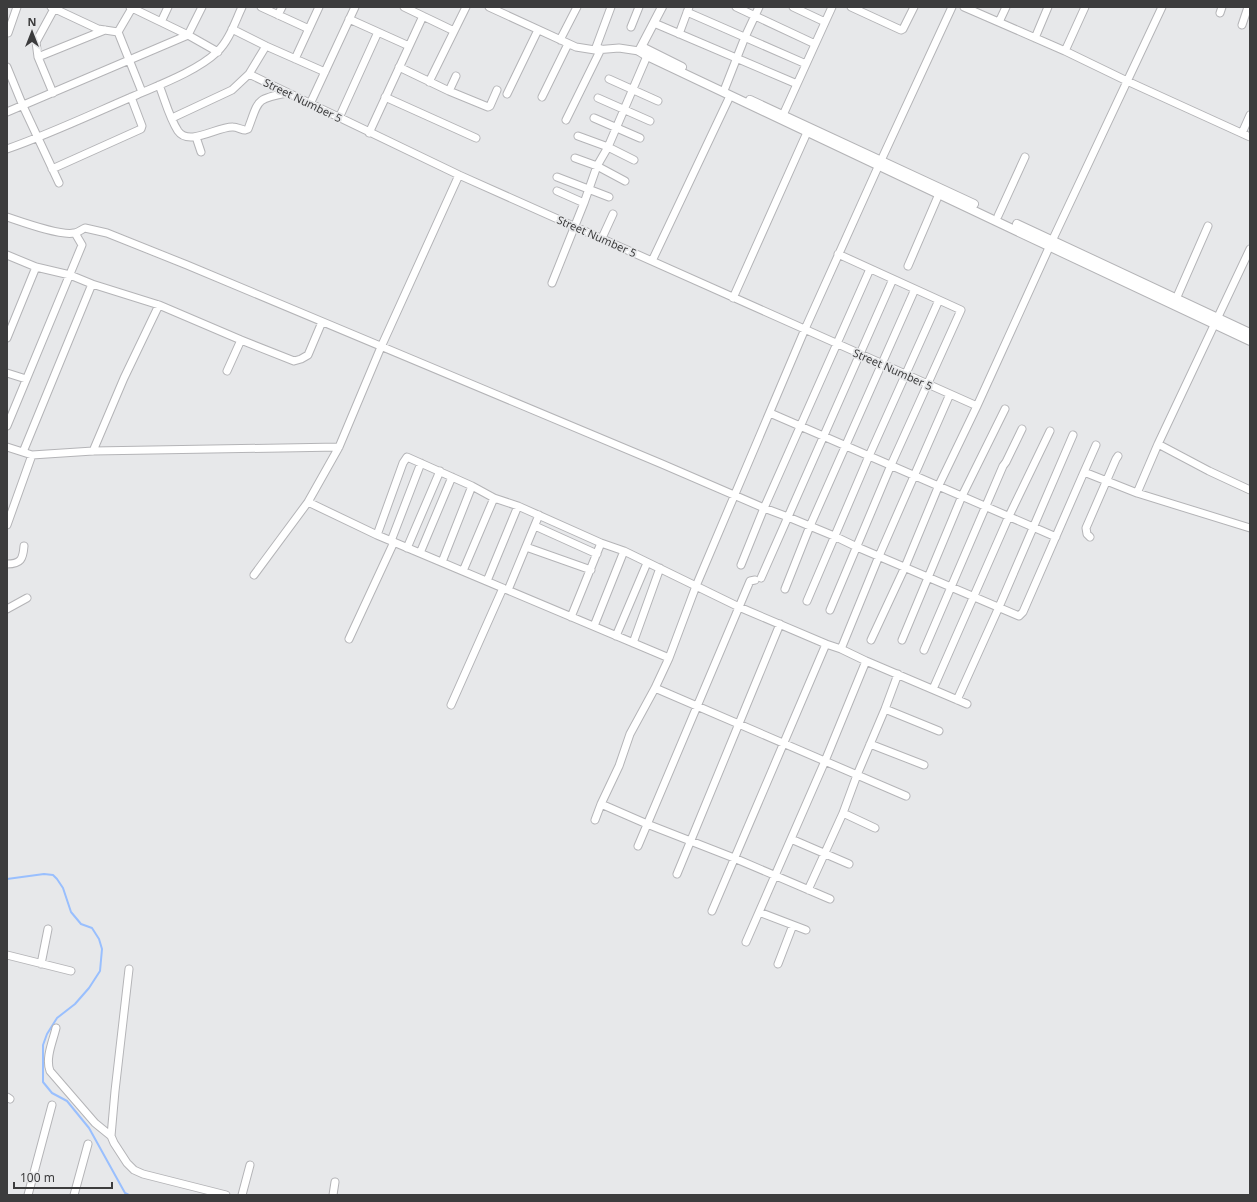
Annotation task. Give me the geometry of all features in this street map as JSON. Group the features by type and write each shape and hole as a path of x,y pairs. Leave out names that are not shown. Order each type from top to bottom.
{"street":[{"path":"8,33 17,7"},
{"path":"162,22 168,7"},
{"path":"7,112 188,35 202,7"},
{"path":"7,149 38,138 159,85 202,64 218,52 232,29 242,7"},
{"path":"261,7 309,29"},
{"path":"278,15 282,7"},
{"path":"295,59 319,7"},
{"path":"310,104 355,7"},
{"path":"404,7 454,31"},
{"path":"429,82 466,7"},
{"path":"490,7 576,47 598,49 640,49 783,115 808,130"},
{"path":"560,40 577,7"},
{"path":"566,120 598,49 611,7"},
{"path":"631,27 639,7"},
{"path":"640,49 662,7"},
{"path":"736,7 815,44"},
{"path":"725,88 745,37 759,7"},
{"path":"793,7 825,22"},
{"path":"783,115 832,7"},
{"path":"851,7 901,30 903,29 914,7"},
{"path":"595,820 619,766 630,734 655,688 669,658 696,586 805,329 952,7"},
{"path":"964,7 1066,51 1127,81 1250,137"},
{"path":"999,22 1006,7"},
{"path":"1035,38 1048,7"},
{"path":"1066,51 1085,7"},
{"path":"871,640 905,567 939,485 1162,7"},
{"path":"1242,25 1248,7"},
{"path":"54,93 38,57 36,42 52,8 98,29 118,32"},
{"path":"118,32 131,8 188,35 218,52"},
{"path":"679,34 688,9 745,37 806,64"},
{"path":"369,132 423,16"},
{"path":"349,19 409,46"},
{"path":"654,23 797,84"},
{"path":"232,29 325,72"},
{"path":"38,57 105,30"},
{"path":"507,94 538,30"},
{"path":"118,32 142,92"},
{"path":"339,118 378,32"},
{"path":"542,97 568,44"},
{"name":"Street Number 5","path":"266,46 249,74 459,175 977,406"},
{"path":"640,49 647,56 730,96 998,216 1051,243 1217,322 1250,333"},
{"path":"552,283 597,166 608,147 647,56"},
{"path":"7,67 23,106 59,184"},
{"path":"399,67 449,91 488,107 490,106 497,90"},
{"path":"172,118 232,90 249,74"},
{"path":"449,91 456,76"},
{"path":"609,80 658,101"},
{"path":"159,85 179,132 188,137 196,137 214,131 234,127 245,130 248,129 261,99 266,96 287,93"},
{"path":"652,261 730,96"},
{"path":"52,169 141,130 142,126 131,97"},
{"path":"385,97 476,138"},
{"path":"598,98 650,121"},
{"path":"1242,133 1250,116"},
{"path":"594,118 640,138"},
{"path":"733,298 808,130"},
{"path":"578,136 608,147 634,160"},
{"path":"196,137 201,152"},
{"path":"998,216 1024,157"},
{"path":"575,158 597,166 625,181"},
{"path":"880,163 939,194 1176,299 1250,341"},
{"path":"254,575 308,502 339,447 381,347 459,175"},
{"path":"557,177 610,198"},
{"path":"557,191 584,203"},
{"path":"908,266 939,194"},
{"path":"602,238 613,214"},
{"path":"7,217 46,229 75,233 85,228 107,233 834,536 1017,615 1022,614 1096,445"},
{"path":"1176,299 1208,226"},
{"path":"7,426 10,409 26,379 82,244 75,233"},
{"path":"1137,493 1158,444 1217,322 1250,249"},
{"path":"830,610 891,465 961,310 838,254"},
{"path":"7,255 36,267 70,275 92,284 159,305 294,361 308,355 322,322"},
{"path":"7,338 36,267"},
{"path":"741,565 764,508 870,269"},
{"path":"638,846 750,581 758,579 788,517 893,279"},
{"path":"23,452 92,284"},
{"path":"785,589 810,526 915,289"},
{"path":"807,601 834,536 939,300"},
{"path":"93,451 124,378 159,305"},
{"path":"227,371 241,340"},
{"path":"7,372 26,379"},
{"path":"841,649 879,556 950,394"},
{"path":"902,640 962,496 1005,409"},
{"path":"770,413 1056,537"},
{"path":"924,650 1003,466 1022,429"},
{"path":"933,689 1009,516 1050,430"},
{"path":"957,700 1073,435"},
{"path":"1158,444 1209,472 1250,490"},
{"path":"7,447 32,455 93,451 339,447"},
{"path":"7,525 32,455"},
{"path":"1090,537 1086,528 1118,456"},
{"path":"377,535 403,463 407,457 472,486 494,498 518,506 601,543 624,551 739,607 841,649 967,704"},
{"path":"349,639 392,541 421,463"},
{"path":"407,548 440,472"},
{"path":"1084,472 1137,493 1250,528"},
{"path":"420,553 452,477"},
{"path":"442,562 472,486"},
{"path":"463,571 494,498"},
{"path":"308,502 407,548 669,658"},
{"path":"486,581 518,506"},
{"path":"451,706 526,547 539,515"},
{"path":"535,526 597,554"},
{"path":"571,617 601,543"},
{"path":"7,564 23,558 24,546"},
{"path":"526,547 591,570"},
{"path":"594,626 624,551"},
{"path":"616,636 647,563"},
{"path":"633,643 660,568"},
{"path":"7,610 27,598"},
{"path":"677,874 740,725 780,624"},
{"path":"712,910 826,644"},
{"path":"746,942 825,761 866,660"},
{"path":"808,890 843,814 857,775 898,674"},
{"path":"655,688 906,796"},
{"path":"885,709 939,732"},
{"path":"870,744 924,765"},
{"path":"601,804 830,899"},
{"path":"843,814 875,828"},
{"path":"791,839 849,864"},
{"path":"759,912 806,930"},
{"path":"778,964 793,925"},
{"path":"41,964 48,929"},
{"path":"7,955 71,971"},
{"path":"111,1136 129,969"},
{"path":"56,1028 48,1059 50,1071 95,1123 111,1136 127,1163 134,1170 143,1174 226,1195"},
{"path":"28,1195 52,1105"},
{"path":"74,1195 88,1144"},
{"path":"242,1195 250,1165"},
{"path":"333,1195 335,1182"}],"waterway":[{"path":"7,879 44,874 53,875 63,888 71,912 81,924 92,928 99,939 102,949 100,971 89,988 75,1004 57,1018 47,1034 43,1045 43,1082 52,1093 67,1101 89,1128 125,1193 129,1195"}]}
